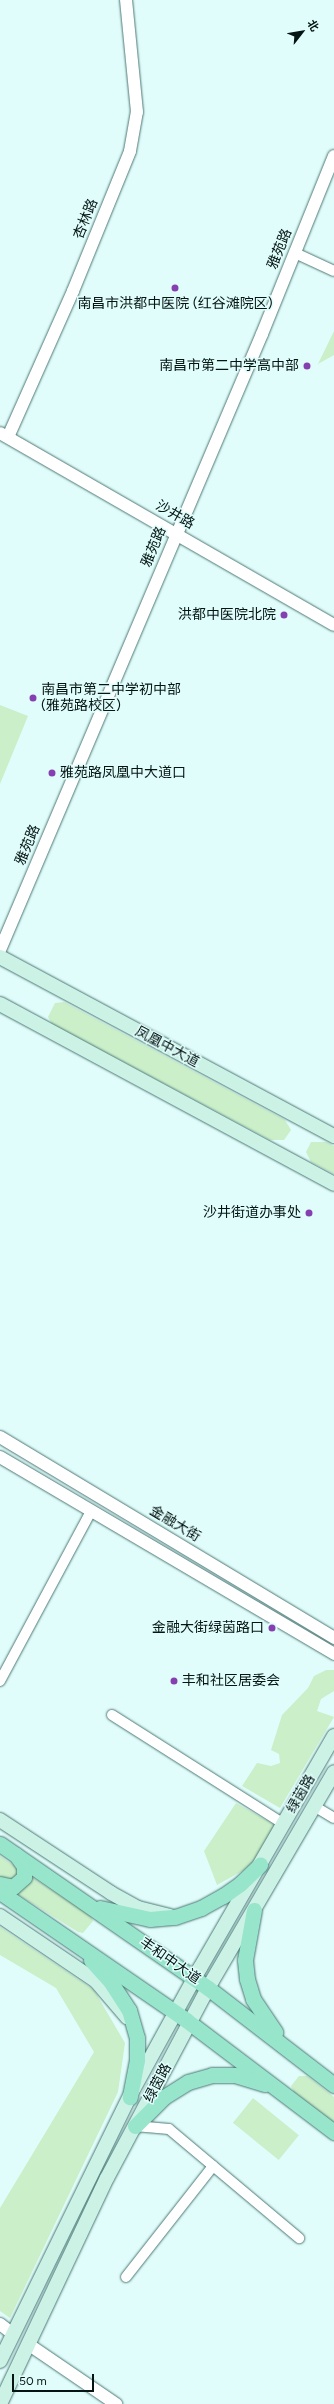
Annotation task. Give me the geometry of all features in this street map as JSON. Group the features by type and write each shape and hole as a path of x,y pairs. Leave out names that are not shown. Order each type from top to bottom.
{"main road":[{"name":"凤凰中大道","path":"0,957 334,1136"},
{"path":"0,1004 334,1184"},
{"name":"绿茵路","path":"0,2361 130,2097 194,1978 334,1736"},
{"name":"绿茵路","path":"0,2404 107,2178 208,1988 334,1772"},
{"path":"0,1820 111,1893 138,1908 175,1917"},
{"name":"丰和中大道","path":"0,1844 14,1852 208,1988 334,2085"},
{"path":"0,1884 13,1887 24,1877 24,1866 14,1852"},
{"path":"91,1906 150,1919 175,1917 201,1908 222,1896 240,1884 260,1865"},
{"path":"0,1892 70,1938 176,2012 334,2132"},
{"path":"254,1910 245,1960 251,1992 266,2022 297,2057"},
{"path":"0,1916 96,1981 133,2024"},
{"path":"70,1938 110,1981 129,2010 137,2038 137,2060 130,2097"},
{"path":"135,2126 164,2097 188,2082 212,2075 235,2075 276,2088"}],"street":[{"name":"杏林路","path":"4,435 73,291 130,151 137,112 126,0"},
{"name":"雅苑路","path":"0,950 295,253 334,156"},
{"path":"295,253 334,271"},
{"name":"沙井路","path":"4,435 177,533 334,625"},
{"name":"金融大街","path":"0,1437 334,1638"},
{"path":"0,1457 334,1654"},
{"path":"0,1681 91,1511"},
{"path":"112,1715 284,1824"},
{"path":"314,1806 334,1818"},
{"path":"135,2126 169,2129 299,2238"},
{"path":"126,2277 213,2166"},
{"path":"0,2324 14,2334"},
{"path":"28,2344 116,2404"}],"green space":[{"path":"334,331 334,355 318,364"},
{"path":"0,705 28,716 0,784"},
{"path":"64,1002 285,1120 291,1130 284,1140 270,1140 52,1024 48,1017 55,1003"},
{"path":"311,1142 326,1142 334,1146 334,1174 311,1162 306,1152"},
{"path":"326,1670 334,1670 334,1691 321,1699 317,1711 334,1717 280,1808 242,1786 257,1763 271,1766 280,1763 279,1754 271,1750 282,1715 308,1688 314,1676"},
{"path":"236,1803 275,1825 255,1860 244,1870 217,1885 204,1851"},
{"path":"0,1856 91,1916 93,1921 83,1933 78,1932 0,1883"},
{"path":"0,1927 94,1990 125,2043 118,2092 10,2318 0,2311 0,2208 94,2052 56,1988 0,1955"},
{"path":"299,2076 307,2076 334,2097 334,2123 294,2092 291,2086"},
{"path":"253,2098 299,2135 279,2160 233,2123"}],"place":[{"name":"南昌市洪都中医院 (红谷滩院区)","path":"175,288"},
{"name":"南昌市第二中学高中部","path":"307,366"},
{"name":"洪都中医院北院","path":"284,615"},
{"name":"南昌市第二中学初中部 (雅苑路校区)","path":"33,698"},
{"name":"雅苑路凤凰中大道口","path":"52,773"},
{"name":"沙井街道办事处","path":"309,1213"},
{"name":"金融大街绿茵路口","path":"272,1628"},
{"name":"丰和社区居委会","path":"174,1681"}]}
